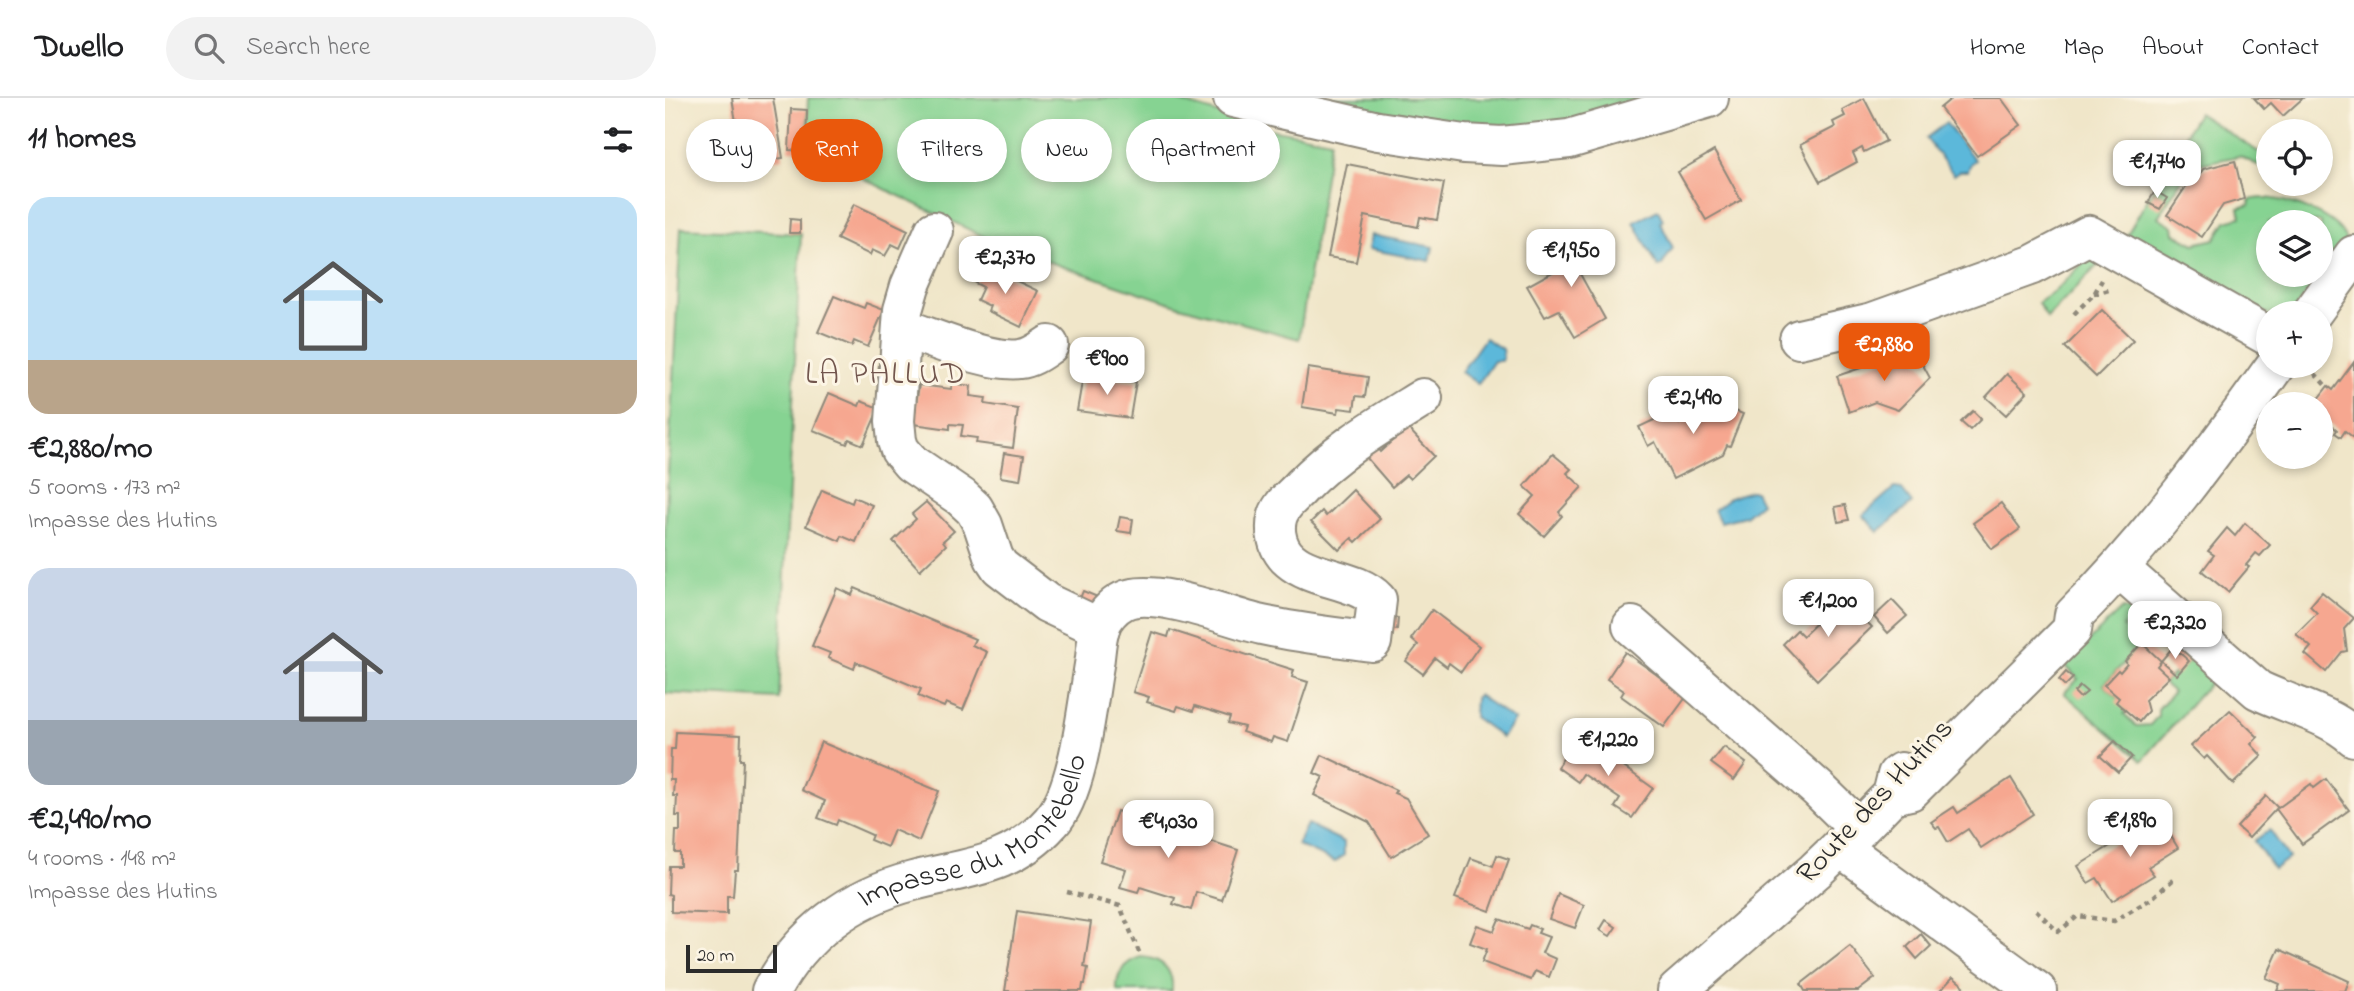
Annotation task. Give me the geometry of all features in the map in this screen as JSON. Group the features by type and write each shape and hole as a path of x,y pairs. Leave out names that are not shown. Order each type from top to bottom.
{"street":[{"path":"1233,98 1378,131 1464,144 1502,146 1569,139 1709,98"},
{"path":"934,231 906,298 895,421 900,450 912,463 961,496 974,509 983,525 994,558 1000,566 1047,603 1100,628 1107,615 1121,602 1131,598 1149,597 1263,625 1372,642 1377,600 1367,592 1314,573 1289,559 1279,546 1276,524 1283,505 1324,464 1423,398"},
{"path":"1799,339 1873,322 2032,265 2089,235 2256,329"},
{"path":"2321,301 2354,255"},
{"path":"902,328 1004,359 1033,356 1049,345"},
{"name":"Route des Hutins","path":"1677,991 1850,838 1892,795 1897,775 2014,678 2059,617 2074,615 2119,568 2193,479 2266,378"},
{"path":"2119,568 2258,690 2328,718 2354,737"},
{"path":"1632,626 1818,789 1850,838 2037,991"},
{"name":"Impasse du Montebello","path":"771,991 806,941 853,904 896,886 1005,858 1033,841 1053,820 1071,783 1100,628"}],"path":[{"path":"2094,293 2104,293"},
{"path":"2318,378 2327,387"},
{"path":"2036,910 2058,932 2078,916 2114,921 2151,899 2175,878"},
{"path":"1067,892 1119,906 1141,957"}],"green space":[{"path":"808,98 1168,98 1236,119 1126,119 1126,182 1280,182 1280,131 1331,140 1299,339 1180,306 1005,247 870,182 883,182 883,119 807,119"},
{"path":"1276,98 1681,98 1505,135"},
{"path":"2198,113 2256,150 2256,164 2239,156 2190,166 2158,217 2173,226 2174,233 2194,244 2215,239 2226,221 2241,217 2239,208 2250,205 2249,200 2275,199 2309,210 2256,210 2256,287 2311,287 2301,301 2256,301 2256,307 2126,236"},
{"path":"2333,223 2342,232 2346,241 2333,258"},
{"path":"681,228 801,234 779,699 665,693 665,532"},
{"path":"2094,257 2101,262 2047,318 2038,303 2054,292 2084,262"},
{"path":"2122,609 2141,613 2160,628 2158,630 2133,618 2123,627 2142,643 2104,685 2119,698 2127,711 2124,714 2136,726 2150,725 2158,716 2158,709 2173,692 2163,683 2189,661 2173,647 2172,640 2214,678 2142,761 2064,693 2078,679 2064,664"},
{"path":"1141,957 1155,960 1165,966 1171,977 1172,991 1117,991 1122,969"}],"water":[{"path":"1946,123 1975,160 1968,171 1960,171 1954,175 1926,138"},
{"path":"1658,210 1663,220 1660,222 1673,248 1658,267 1634,222"},
{"path":"1371,235 1433,247 1430,261 1368,249"},
{"path":"1485,338 1502,349 1503,357 1501,361 1494,361 1478,384 1461,372"},
{"path":"1894,488 1901,489 1912,503 1878,532 1863,515"},
{"path":"1755,491 1761,503 1745,516 1720,522 1714,510 1730,498"},
{"path":"1478,695 1514,720 1502,737 1474,717 1475,698"},
{"path":"1307,824 1344,842 1344,855 1335,862 1297,845"},
{"path":"2270,830 2289,858 2274,869 2254,841"}],"building":[{"path":"732,98 773,98 776,119 736,119"},
{"path":"1864,98 1886,141 1864,152 1862,148 1853,153 1857,162 1820,182 1800,145 1835,127 1833,122 1845,116 1842,110"},
{"path":"1952,98 2001,98 2021,125 1977,156 1940,108"},
{"path":"2254,98 2303,98 2283,116 2271,103 2264,109"},
{"path":"791,109 807,110 807,119 791,119 789,150"},
{"path":"777,122 783,158 777,159"},
{"path":"1714,151 1741,200 1706,220 1678,172"},
{"path":"2235,161 2244,199 2223,205 2202,237 2167,215 2195,173 2199,176 2203,169"},
{"path":"1347,164 1444,183 1437,220 1420,217 1418,227 1365,216 1356,262 1328,257"},
{"path":"2155,191 2167,198 2160,209 2148,203"},
{"path":"854,204 908,230 900,248 892,244 885,256 872,250 870,255 837,239"},
{"path":"790,219 800,220 800,233 789,233"},
{"path":"1591,236 1605,260 1580,274 1605,319 1575,337 1559,310 1545,317 1527,286 1567,264 1561,253"},
{"path":"983,265 1038,291 1021,327 988,311 990,306 977,300 983,287 975,283"},
{"path":"834,296 864,308 866,303 884,310 868,347 854,341 852,346 818,332"},
{"path":"2102,310 2133,340 2096,377 2065,347"},
{"path":"1911,351 1914,359 1923,365 1930,378 1898,410 1875,402 1849,412 1837,376"},
{"path":"2354,362 2354,438 2345,431 2341,437 2335,433 2337,430 2333,426 2333,392 2323,392 2328,386 2333,390"},
{"path":"1308,368 1368,377 1365,397 1356,396 1354,410 1339,408 1338,413 1302,407"},
{"path":"2007,374 2027,392 2006,415 1986,397"},
{"path":"1083,376 1136,382 1130,418 1077,411"},
{"path":"952,383 971,386 970,396 986,398 985,404 1018,409 1013,448 976,443 977,438 961,436 963,425 950,424 950,429 913,424 919,385 951,389"},
{"path":"829,393 859,406 861,401 879,408 863,445 849,439 847,444 813,430"},
{"path":"1711,401 1743,414 1730,446 1727,445 1723,454 1673,479 1655,442 1648,446 1639,427 1673,411 1679,423 1682,415"},
{"path":"1973,411 1981,419 1970,430 1961,422"},
{"path":"1407,427 1434,456 1410,479 1406,475 1392,487 1366,457 1377,448 1380,452"},
{"path":"1004,453 1024,456 1020,480 1000,477"},
{"path":"1553,454 1571,469 1567,473 1582,487 1559,512 1562,516 1544,536 1519,514 1535,496 1524,486"},
{"path":"822,490 852,503 854,497 872,505 856,542 842,536 840,541 806,526"},
{"path":"1353,490 1380,519 1356,542 1352,538 1339,550 1311,522 1322,511 1326,516"},
{"path":"926,502 954,531 943,541 946,545 920,570 893,541 916,519 912,514"},
{"path":"2001,503 2020,529 1992,549 1973,523"},
{"path":"1845,505 1849,520 1838,522 1835,507"},
{"path":"1120,517 1133,519 1131,533 1117,531"},
{"path":"2245,523 2270,545 2260,556 2256,553 2246,565 2249,567 2228,592 2202,571 2214,555 2208,551 2227,528 2235,536"},
{"path":"837,588 852,595 855,588 975,639 972,645 987,652 963,710 946,703 944,707 918,696 921,689 856,662 854,669 828,658 830,653 812,646"},
{"path":"1083,591 1100,598 1096,608 1079,601"},
{"path":"2322,592 2354,618 2344,629 2347,651 2342,652 2326,672 2305,654 2311,647 2296,634 2317,613 2310,606"},
{"path":"1842,598 1872,627 1817,680 1783,644 1797,630 1803,636"},
{"path":"1892,600 1907,616 1888,633 1874,617"},
{"path":"1432,610 1479,646 1461,672 1449,663 1447,667 1435,658 1423,674 1406,661 1418,645 1411,639"},
{"path":"1393,617 1398,618 1397,630 1391,629"},
{"path":"1170,630 1294,670 1292,677 1308,682 1288,742 1273,737 1271,742 1242,732 1244,727 1228,723 1230,717 1195,706 1193,711 1178,706 1176,711 1147,702 1149,697 1133,692 1152,632 1168,637"},
{"path":"2142,643 2161,661 2157,666 2169,677 2145,700 2148,711 2139,722 2116,702 2119,698 2104,685 2118,670 2120,672 2127,664 2125,661"},
{"path":"2173,647 2189,661 2177,675 2161,661"},
{"path":"1625,652 1664,680 1689,693 1664,727 1621,696 1624,691 1607,679"},
{"path":"2066,672 2073,678 2065,686 2059,680"},
{"path":"2080,686 2087,692 2080,698 2074,692"},
{"path":"2230,710 2258,737 2251,744 2262,756 2233,784 2207,756 2204,759 2191,746"},
{"path":"676,732 741,735 740,760 743,760 738,870 735,870 733,896 727,896 727,914 671,912 671,895 668,894 669,866 680,866 680,853 675,853 680,816 676,816 677,796 673,796 674,780 670,780 671,749 675,749"},
{"path":"2115,741 2132,757 2118,772 2100,756"},
{"path":"821,742 939,791 919,841 894,830 887,847 870,840 872,835 838,820 836,825 818,818 825,801 801,790"},
{"path":"1572,746 1593,761 1600,750 1653,788 1632,818 1615,807 1620,799 1583,774 1578,782 1557,767"},
{"path":"1724,747 1746,763 1734,780 1711,763"},
{"path":"1322,755 1396,790 1394,793 1406,798 1428,834 1391,857 1369,822 1314,795 1323,777 1314,773"},
{"path":"2011,778 2033,814 1981,848 1968,829 1948,842 1939,827 1936,828 1931,822 1954,807 1958,813"},
{"path":"2326,779 2349,810 2302,844 2276,809 2249,838 2237,827 2266,796 2278,808 2311,784 2314,788"},
{"path":"1117,811 1238,850 1222,900 1196,892 1191,910 1173,904 1175,898 1140,887 1138,892 1120,887 1126,869 1100,861"},
{"path":"2159,816 2178,848 2148,867 2154,875 2112,901 2097,878 2088,883 2078,866 2118,841 2121,845 2129,840 2126,836"},
{"path":"1497,855 1509,859 1490,911 1455,898 1471,858 1493,866"},
{"path":"1558,894 1584,905 1575,928 1549,919"},
{"path":"1017,911 1091,922 1084,967 1088,968 1082,991 1005,991"},
{"path":"1499,919 1528,929 1530,925 1540,929 1538,933 1549,937 1542,953 1556,959 1549,977 1535,971 1531,980 1482,962 1487,949 1470,943 1477,925 1494,931"},
{"path":"1606,920 1616,927 1610,936 1600,930"},
{"path":"1921,934 1931,946 1917,959 1907,947"},
{"path":"1850,946 1875,978 1858,991 1805,991 1801,984"},
{"path":"2279,949 2349,981 2345,991 2277,991 2280,984 2266,978"},
{"path":"1953,977 1964,986 1959,991 1940,991"}],"district":[{"name":"LA PALLUD","path":"886,375"}]}
